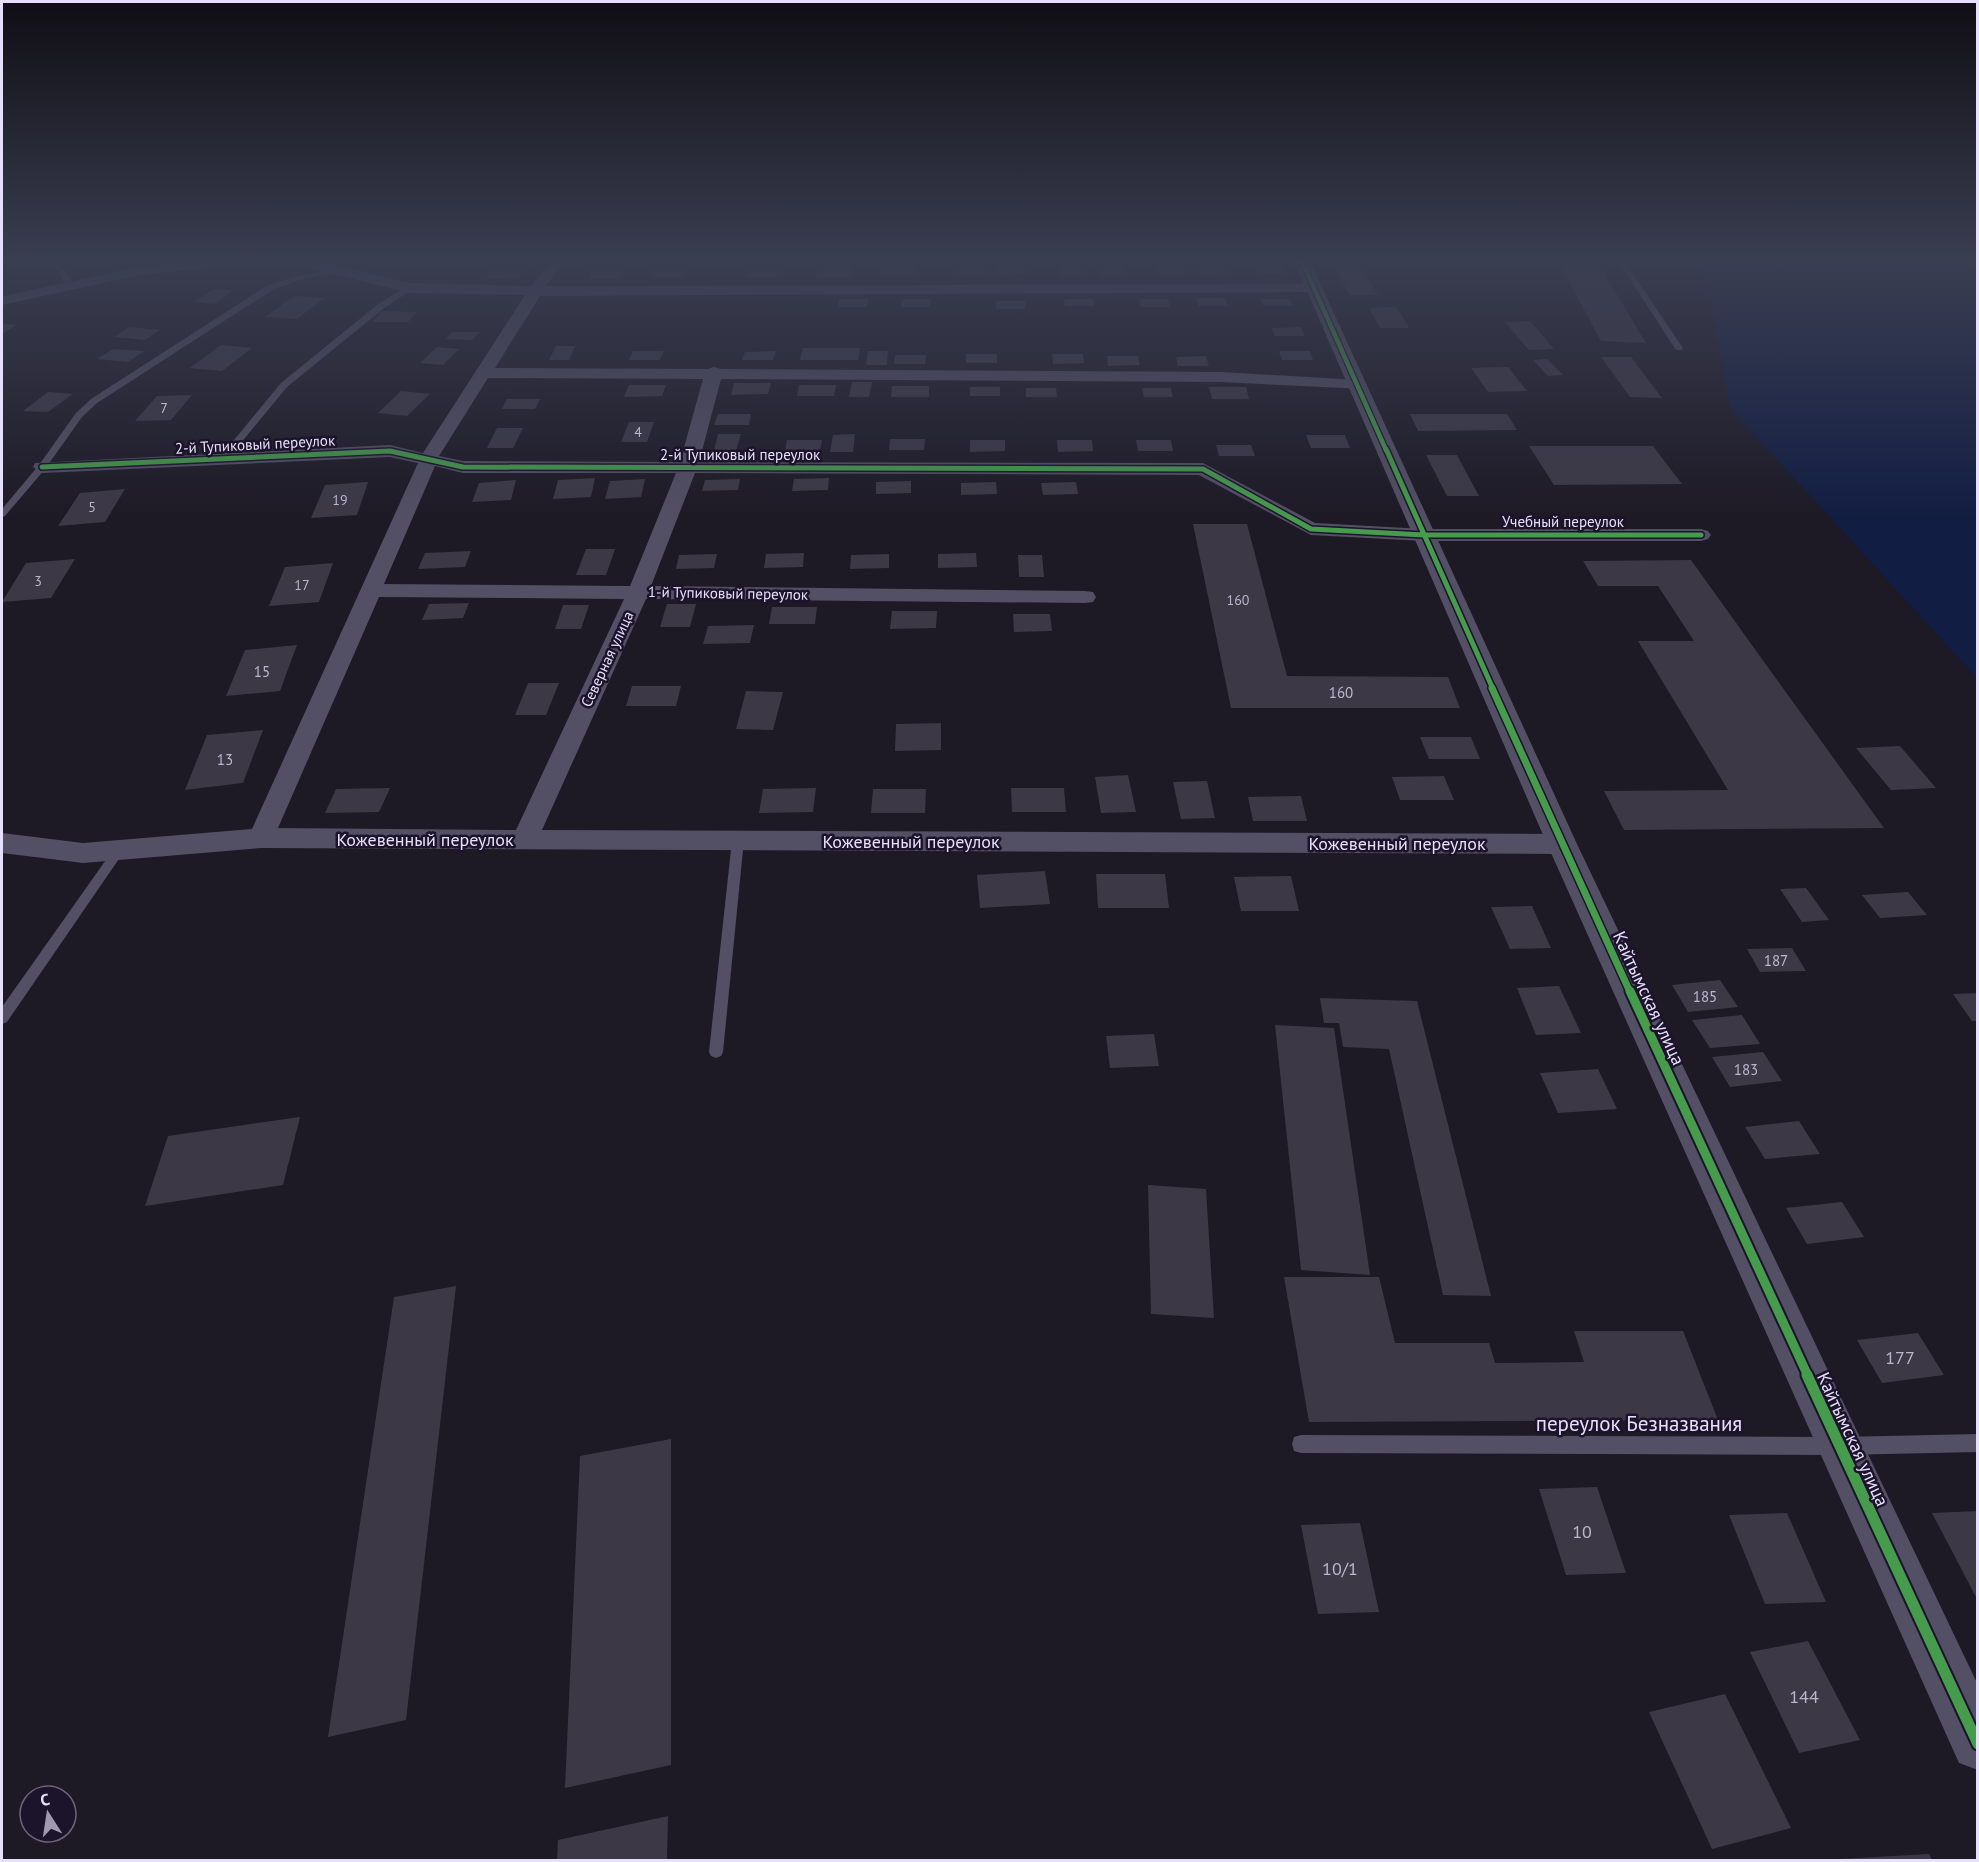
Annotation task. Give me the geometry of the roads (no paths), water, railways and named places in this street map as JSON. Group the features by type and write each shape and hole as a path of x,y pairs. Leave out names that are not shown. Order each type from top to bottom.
{"street":[{"path":"261,838 429,458 498,348"},
{"name":"Кайтымская улица","path":"1341,348 1562,844 1977,1744"},
{"path":"481,373 714,372 1221,376 1358,385"},
{"name":"Северная улица","path":"525,839 638,592 688,467 714,372"},
{"name":"2-й Тупиковый переулок","path":"42,467 390,451 463,467 1203,469 1311,529 1424,535"},
{"name":"Учебный переулок","path":"1424,535 1701,535"},
{"name":"1-й Тупиковый переулок","path":"370,590 1085,597"},
{"name":"Кожевенный переулок","path":"2,843 83,853 261,838 1562,844"}],"lane":[{"path":"2,514 42,467 79,415 94,400 175,348"},
{"path":"223,459 284,385 329,348"},
{"path":"716,1052 738,840"},
{"path":"2,1018 119,850"},
{"name":"переулок Безназвания","path":"1301,1444 1840,1446 1977,1443"}],"water":[{"path":"1719,348 1978,348 1977,678 1730,408"}]}
